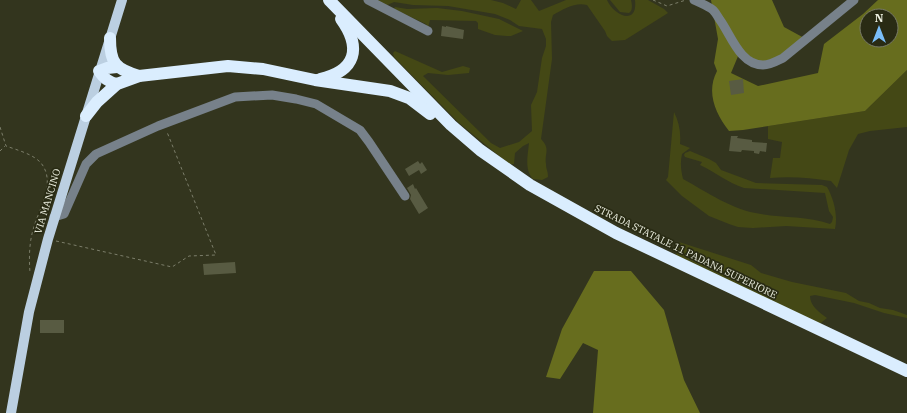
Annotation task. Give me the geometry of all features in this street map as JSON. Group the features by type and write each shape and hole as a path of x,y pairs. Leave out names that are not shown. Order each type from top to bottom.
{"highway":[{"path":"314,80 339,73 346,66 351,57 353,48 351,37 346,26 328,0"},
{"name":"STRADA STATALE 11 PADANA SUPERIORE","path":"328,0 452,126 480,150 530,185 616,233 907,371"},
{"path":"110,38 110,52 112,60 117,67 125,72 139,76"},
{"path":"86,116 96,102 117,84 139,76 215,67 241,66 314,80 390,91 410,98 475,153 504,168"},
{"path":"117,67 99,71 104,79 110,83 117,84"}],"main road":[{"name":"VIA MANCINO","path":"11,413 29,312 48,239 122,0"}],"street":[{"path":"368,0 428,31"},
{"path":"694,0 713,10 728,31 735,46 740,52 751,62 762,65 772,63 783,58 854,0"},
{"path":"54,218 64,214 86,164 96,154 158,126 235,97 272,95 316,104 360,130 405,196"}],"path":[{"path":"653,0 667,6 686,0"},
{"path":"48,239 172,267 189,256 216,254 167,131 158,126"},
{"path":"0,127 6,146"},
{"path":"0,151 6,146"},
{"path":"6,146 28,154 41,163 48,175 44,201 32,230 29,256 30,274"}],"green space":[{"path":"373,0 491,0 503,3 516,9 521,0 531,0 539,11 566,0 607,0 610,6 620,14 629,16 633,13 635,8 635,0 648,0 668,13 625,40 612,41 607,36 587,5 574,5 553,15 551,22 552,59 541,139 546,146 546,168 548,177 542,180 533,179 528,171 527,162 529,143 515,153 514,164 509,164 459,123 394,57 393,53 395,51 442,72 463,66 470,68 469,73 448,75 428,73 423,76 491,143 500,148 519,142 532,131 531,105 537,92 542,58 546,46 546,39 542,29 519,26 510,20 495,14 448,6 413,5 394,2 385,6"},
{"path":"610,0 631,0 631,10 629,13 620,12"},
{"path":"711,0 772,0 784,27 806,39 789,52 776,60 769,62 756,60 741,49 731,73 758,86 818,73 824,44 859,17 859,48 899,48 899,8 869,8 878,0 907,0 907,70 865,111 729,131 716,110 712,94 712,87 717,71 714,63 718,39"},
{"path":"395,7 407,9 437,8 462,11 499,19 523,31 511,36 495,35 478,29 478,23 476,21 430,20 428,28 426,24 394,9"},
{"path":"907,70 907,127 870,131 858,134 849,150 837,188 831,181 786,177 770,178 773,158 780,158 782,142 768,139 768,126 865,111"},
{"path":"674,112 679,127 680,144 690,148 682,154 681,166 683,179 720,200 740,209 770,215 822,221 830,224 833,217 829,211 825,193 744,188 700,165 702,162 685,157 684,155 690,151 716,163 721,170 756,183 822,185 827,187 832,197 836,213 835,229 786,226 753,228 738,227 709,216 682,196 666,180 668,177"},
{"path":"679,242 751,265 761,273 792,282 846,293 859,301 907,315 907,318 884,313 854,303 815,295 810,296 810,300 827,318 817,326 675,258 679,247"},
{"path":"594,271 631,271 664,310 684,380 700,413 593,413 598,350 583,343 560,379 546,377 562,329"}],"building":[{"path":"442,26 464,30 463,39 441,36"},
{"path":"743,79 744,93 731,95 729,81"},
{"path":"731,136 738,136 737,138 752,140 752,142 767,143 766,152 760,151 759,154 754,153 754,151 729,151"},
{"path":"418,161 420,164 422,162 427,170 421,174 419,170 409,176 405,169"},
{"path":"413,184 428,208 419,214 410,199 411,195 407,188"},
{"path":"235,262 236,273 204,275 203,264"},
{"path":"40,320 64,320 64,333 40,333"}]}
